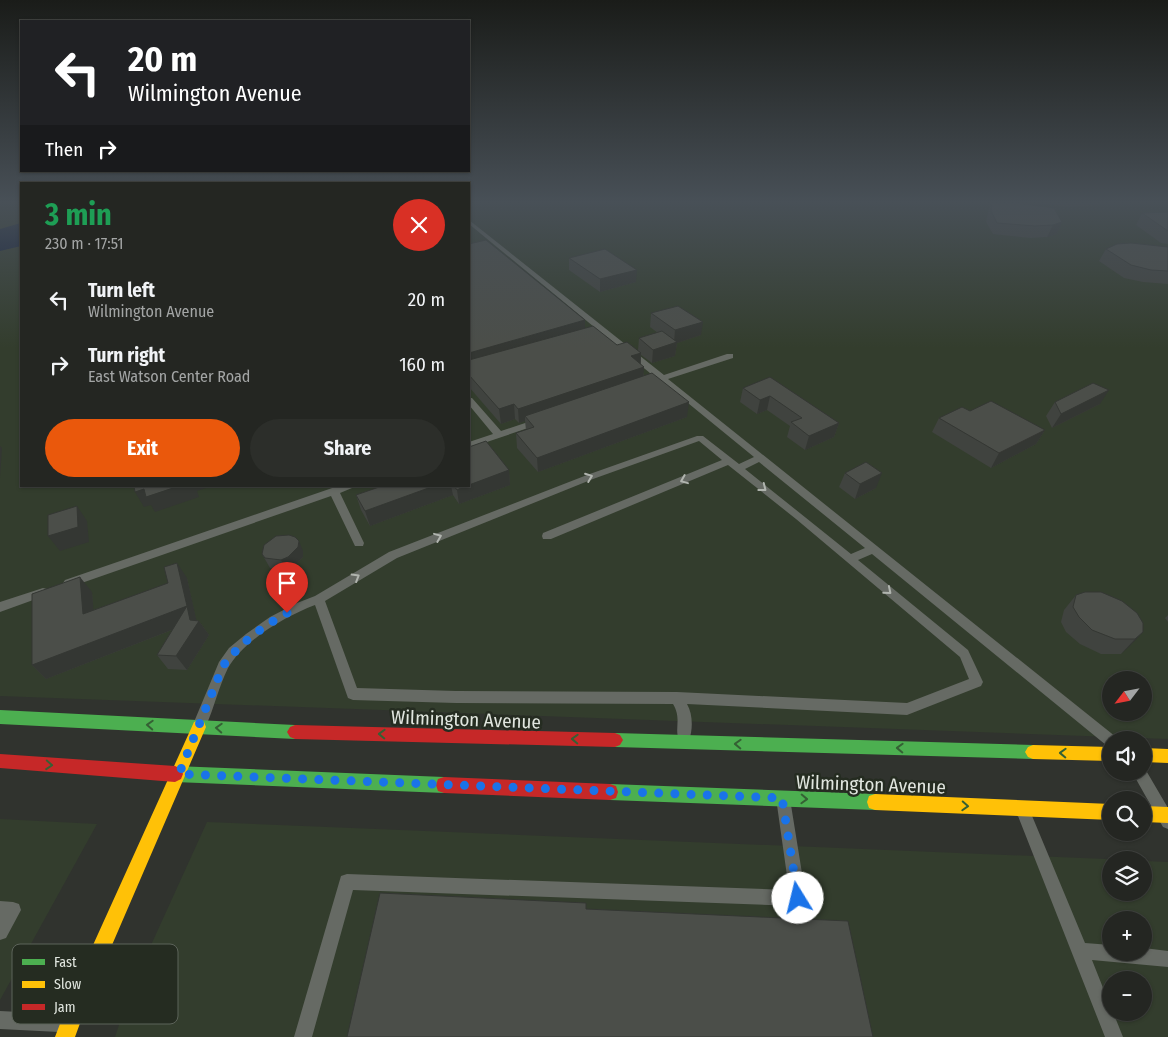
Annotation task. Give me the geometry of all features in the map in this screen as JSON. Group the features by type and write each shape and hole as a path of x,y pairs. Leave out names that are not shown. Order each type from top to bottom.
{"main road":[{"name":"Wilmington Avenue","path":"0,717 198,727 1102,754"},
{"path":"105,944 198,727"},
{"path":"1152,755 1168,756"},
{"name":"Wilmington Avenue","path":"0,761 179,774 1102,812"},
{"path":"1152,815 1167,817"}],"lane":[{"path":"505,251 1102,734"},
{"path":"595,334 604,332"},
{"path":"644,385 730,356"},
{"path":"470,401 499,435"},
{"path":"470,445 544,419"},
{"path":"198,727 223,666 233,652 274,620 300,606 319,600 393,555 590,477 700,438 964,654 977,682 907,709 677,698 456,697 353,694 319,600"},
{"path":"547,536 733,464 760,458"},
{"path":"0,606 346,487"},
{"path":"334,491 359,543"},
{"path":"850,559 872,548"},
{"path":"677,698 685,712 684,742"},
{"path":"1144,781 1167,817"},
{"path":"303,1037 347,882 798,898 782,798"},
{"path":"1021,808 1114,1037"},
{"path":"0,909 13,910 0,932"},
{"path":"1080,951 1168,959"},
{"path":"27,1024 68,1030"}],"shaded area":[{"path":"0,251 20,251 20,487 470,487 470,251 1168,251 1168,739 1152,738 1152,731 1102,731 1102,737 0,696"},
{"path":"0,819 97,824 31,944 12,944 12,978 0,1000"},
{"path":"207,822 1102,859 1102,901 1152,901 1152,861 1168,862 1168,1037 115,1037 119,1024 178,1024 178,944 151,944"}],"building":[{"path":"470,251 500,251 585,320 470,353"},
{"path":"595,251 609,251 637,270 600,279 569,258"},
{"path":"1110,251 1168,251 1168,271 1151,270 1131,265"},
{"path":"678,306 703,322 675,330 651,313"},
{"path":"593,326 617,345 627,342 641,353 631,356 644,367 518,409 514,404 499,409 470,376 470,360"},
{"path":"662,331 677,342 653,350 639,338"},
{"path":"652,373 689,402 537,458 516,433 534,427 525,416"},
{"path":"770,377 839,423 809,436 791,422 802,418 770,396 760,400 743,388"},
{"path":"1093,383 1109,390 1061,414 1055,402"},
{"path":"991,401 1045,430 999,453 939,418 962,407 970,411"},
{"path":"486,441 509,470 470,485 470,447"},
{"path":"866,462 882,473 860,484 845,473"},
{"path":"134,487 176,487 146,497 144,489 135,492"},
{"path":"379,487 431,487 365,511 356,495"},
{"path":"77,506 78,527 48,536 48,515"},
{"path":"289,535 299,541 298,547 288,557 281,560 265,558 262,554 264,545 276,536"},
{"path":"177,563 187,606 32,665 32,594 80,577 83,614 168,583 164,567"},
{"path":"1085,592 1101,592 1122,601 1137,613 1143,623 1143,632 1135,639 1115,639 1092,630 1079,617 1073,607 1076,595"},
{"path":"187,606 190,620 199,621 176,656 157,655"},
{"path":"380,893 586,903 586,909 848,921 873,1037 347,1037"}],"traffic: fast":[{"path":"0,717 295,732"},
{"path":"615,740 1033,752"},
{"path":"175,774 444,785"},
{"path":"610,792 875,802"}],"traffic: slow":[{"path":"103,944 199,727"},
{"path":"1033,752 1102,754"},
{"path":"1152,755 1168,756"},
{"path":"875,802 1102,812"},
{"path":"1152,814 1168,815"},
{"path":"65,1037 70,1024"}],"traffic: jam":[{"path":"295,732 615,740"},
{"path":"0,761 175,774"},
{"path":"444,785 610,792"}],"route":[{"path":"287,613 250,637 233,652 223,666 179,774 782,798 798,898"}]}
